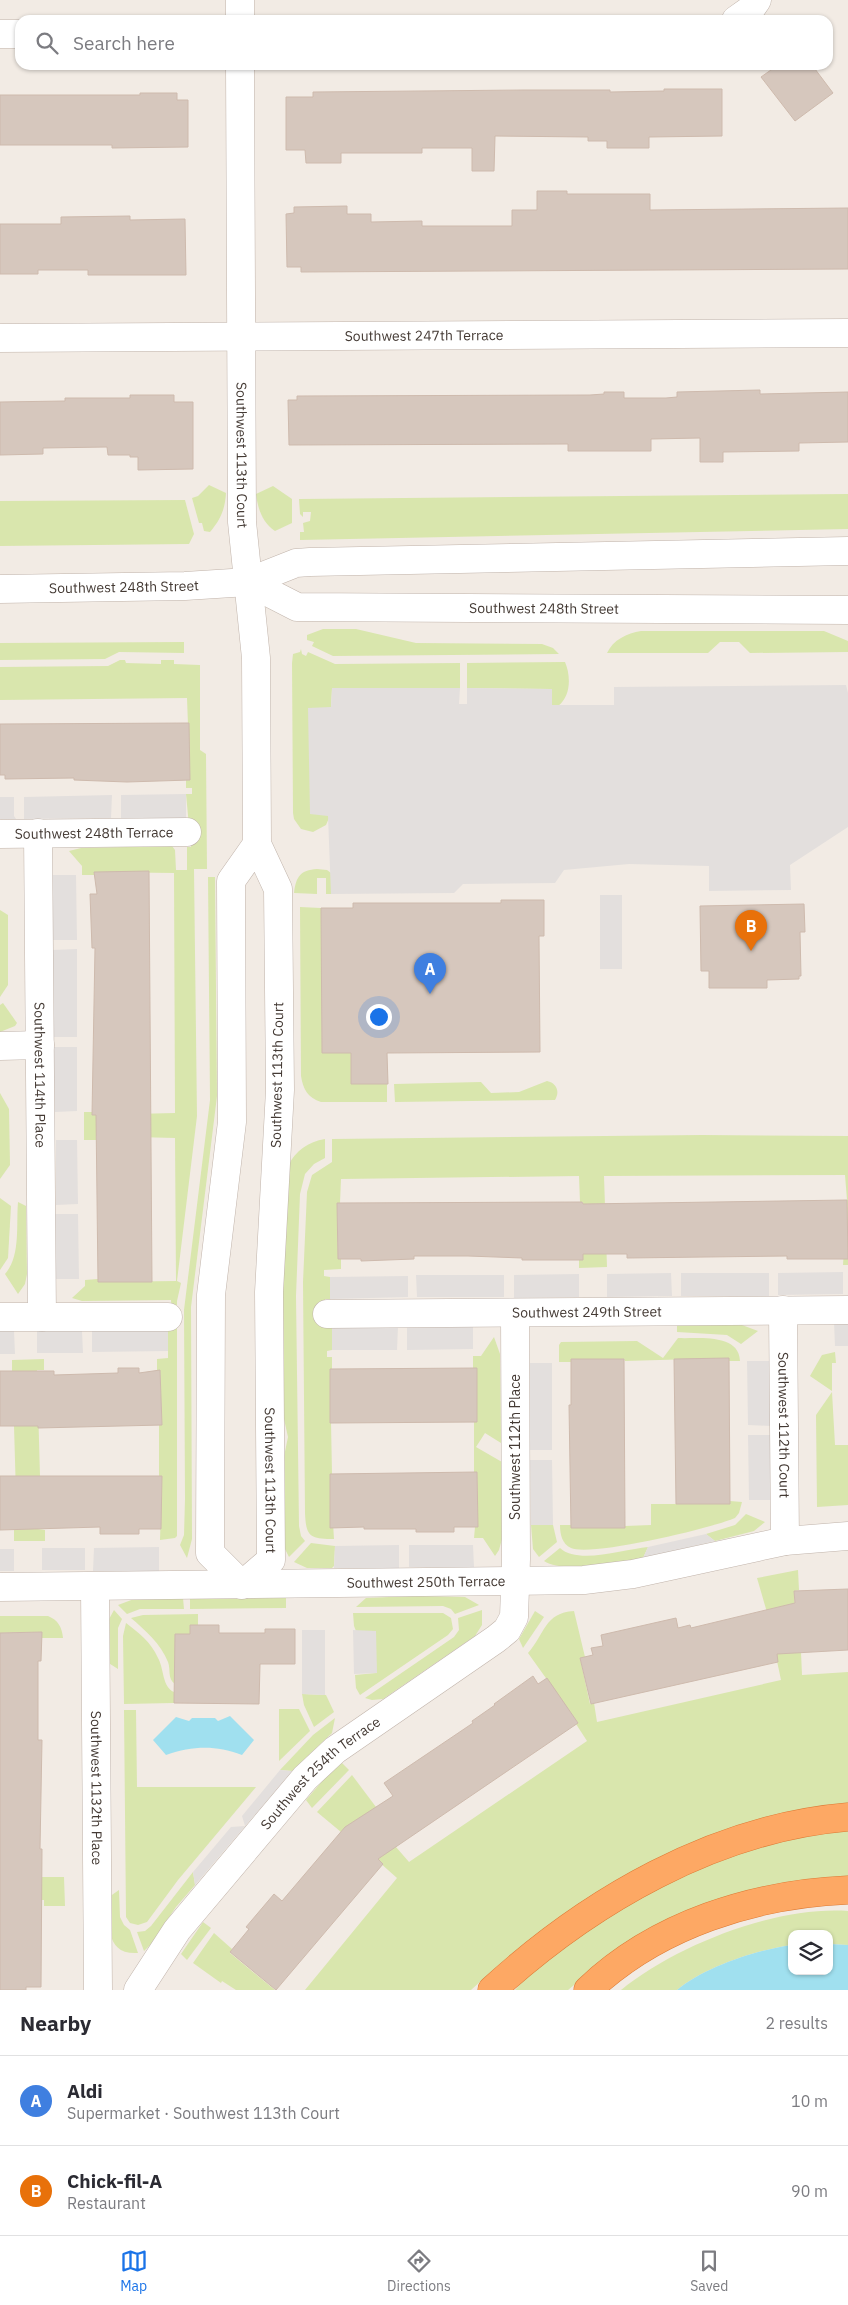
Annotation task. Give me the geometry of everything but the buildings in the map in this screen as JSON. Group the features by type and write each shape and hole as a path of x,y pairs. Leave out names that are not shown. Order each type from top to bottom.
{"highway":[{"path":"492,1990 584,1918 664,1871 703,1854 753,1837 785,1828 848,1817"},
{"path":"588,1990 598,1981 650,1946 677,1931 733,1908 794,1894 848,1890"}],"street":[{"path":"240,0 240,15"},
{"path":"743,15 750,10 757,0"},
{"path":"0,34 15,34"},
{"name":"Southwest 113th Court","path":"240,70 242,522 256,658 257,844 278,889 280,1090 269,1292 271,1560 242,1585"},
{"name":"Southwest 247th Terrace","path":"0,338 848,333"},
{"name":"Southwest 248th Street","path":"0,589 185,586 248,582 296,563 310,562 848,550"},
{"name":"Southwest 248th Street","path":"248,582 297,607 848,610"},
{"name":"Southwest 248th Terrace","path":"0,834 187,832"},
{"name":"Southwest 114th Place","path":"38,834 42,1317"},
{"path":"242,1585 210,1553 211,1295 232,1122 231,881 257,844"},
{"path":"0,1046 40,1045"},
{"name":"Southwest 112th Court","path":"783,1310 785,1540"},
{"name":"Southwest 249th Street","path":"327,1314 848,1310"},
{"name":"Southwest 112th Place","path":"514,1582 515,1313"},
{"path":"0,1317 168,1317"},
{"name":"Southwest 250th Terrace","path":"0,1588 514,1582 608,1578 685,1564 785,1540 848,1536"},
{"name":"Southwest 254th Terrace","path":"138,1990 176,1930 304,1778 335,1750 502,1634 514,1617 514,1582"},
{"name":"Southwest 1132th Place","path":"95,1587 98,1990"}],"green space":[{"path":"209,485 226,493 222,514 210,532 204,531 202,523 199,523 192,498 198,496"},
{"path":"273,486 292,499 292,523 275,531 261,515 256,494"},
{"path":"848,494 848,529 300,540 300,532 304,532 303,523 310,521 311,512 303,512 303,517 300,514 299,499"},
{"path":"185,500 194,534 189,544 0,546 0,501"},
{"path":"323,629 356,629 416,643 542,644 553,648 559,654 333,656 312,646 314,642 307,640 307,635"},
{"path":"641,631 824,631 848,641 848,652 750,653 739,642 720,642 708,653 607,653 613,644 621,638"},
{"path":"184,642 184,653 119,652 105,659 0,660 0,643"},
{"path":"301,649 302,654 306,656 308,652 335,664 460,663 460,688 332,689 331,707 329,708 310,814 327,814 329,818 326,825 313,832 301,829 294,819 293,813 292,663 293,654 300,652"},
{"path":"120,660 125,660 126,663 161,664 161,660 174,660 174,664 200,665 200,750 206,754 207,869 194,869 197,1116 177,1281 181,1283 177,1301 177,1536 160,1540 162,1477 159,1476 159,1425 162,1425 160,1371 157,1371 157,1359 168,1358 168,1330 172,1330 171,1300 82,1301 72,1298 85,1286 85,1280 98,1279 99,1282 176,1281 175,1138 96,1136 96,1140 84,1140 84,1112 92,1112 92,1115 175,1113 174,873 94,872 94,875 82,875 82,866 69,851 81,848 172,846 175,850 176,870 187,870 187,847 191,847 186,794 192,794 192,788 186,788 186,780 190,780 187,698 0,700 0,667 108,666"},
{"path":"565,662 569,686 565,697 558,706 552,705 551,689 467,688 467,663"},
{"path":"317,869 327,870 331,873 331,894 326,894 326,878 317,878 317,894 294,893 300,875"},
{"path":"208,877 215,877 217,1096 191,1307 192,1539 187,1558 180,1545 184,1535 185,1499 184,1310 210,1100"},
{"path":"300,907 321,908 322,1052 351,1053 351,1084 387,1084 387,1102 321,1102 309,1095 303,1085 301,1076"},
{"path":"0,910 8,915 8,985 0,997"},
{"path":"3,1003 17,1023 15,1026 0,1032 0,1005"},
{"path":"547,1081 557,1088 555,1100 395,1102 394,1084 481,1082 491,1093 519,1092"},
{"path":"0,1093 9,1109 10,1165 0,1179"},
{"path":"702,1135 848,1136 848,1265 843,1265 847,1200 845,1175 604,1176 607,1267 579,1268 579,1260 583,1259 583,1202 580,1202 579,1176 341,1179 340,1203 337,1203 338,1258 341,1259 341,1269 324,1270 324,1276 330,1277 330,1299 325,1299 327,1327 332,1327 332,1350 327,1351 327,1357 332,1357 332,1369 330,1370 332,1474 330,1474 334,1539 319,1538 311,1535 308,1532 305,1513 303,1282 307,1192 312,1175 332,1162 332,1139"},
{"path":"325,1139 325,1158 314,1164 305,1174 300,1194 296,1296 299,1526 301,1536 305,1541 289,1557 284,1547 282,1466 288,1437 282,1410 281,1264 288,1166 295,1155 303,1148 313,1142"},
{"path":"0,1198 11,1206 8,1258 0,1270"},
{"path":"18,1202 26,1206 27,1274 25,1284 18,1294 5,1274 14,1258 16,1249"},
{"path":"677,1325 742,1325 758,1331 741,1344 727,1335 677,1332"},
{"path":"494,1337 500,1354 501,1443 485,1433 476,1447 502,1462 502,1539 495,1556 483,1538 474,1538 475,1527 478,1526 477,1473 474,1472 474,1422 477,1422 477,1368 473,1368 473,1356 481,1356"},
{"path":"678,1338 706,1338 725,1342 733,1346 738,1352 740,1361 729,1361 729,1358 625,1361 624,1359 572,1359 571,1362 559,1362 559,1345 561,1342 637,1341 663,1358"},
{"path":"835,1352 836,1363 832,1363 832,1391 810,1376 822,1355"},
{"path":"44,1359 44,1370 37,1370 40,1476 38,1529 45,1530 45,1541 14,1541 14,1529 17,1529 14,1426 17,1426 17,1371 12,1371 12,1360"},
{"path":"832,1392 835,1445 848,1445 848,1505 817,1507 816,1415"},
{"path":"730,1501 742,1502 739,1513 735,1518 678,1534 626,1545 602,1549 583,1550 571,1548 564,1541 560,1532 560,1525 571,1525 571,1528 625,1528 625,1526 651,1525 651,1504 729,1504"},
{"path":"746,1514 765,1522 754,1531 715,1541 706,1534 735,1525"},
{"path":"531,1525 553,1525 557,1542 539,1557 533,1549"},
{"path":"311,1543 335,1546 334,1566 332,1568 307,1568 294,1562"},
{"path":"648,1547 643,1558 607,1564 564,1567 544,1561 560,1548 568,1553 590,1556"},
{"path":"798,1570 799,1590 794,1591 797,1652 801,1652 802,1675 848,1672 848,1803 793,1812 741,1826 692,1844 644,1865 599,1891 555,1920 513,1953 471,1990 305,1990 397,1878 343,1830 341,1832 317,1812 352,1775 376,1807 396,1847 409,1862 587,1741 576,1724 578,1723 528,1653 551,1620 564,1613 574,1611 585,1657 580,1658 590,1704 594,1703 597,1722 781,1680 766,1609 757,1578"},
{"path":"412,1596 465,1597 479,1605 455,1614 451,1609 443,1606 356,1607 366,1598"},
{"path":"183,1598 184,1609 140,1609 127,1614 118,1605 134,1599"},
{"path":"286,1598 286,1608 190,1609 190,1599"},
{"path":"114,1610 122,1619 118,1628 118,1669 107,1662 108,1621"},
{"path":"482,1610 482,1625 475,1636 383,1699 372,1700 365,1698 454,1637 459,1630 458,1618"},
{"path":"535,1611 544,1617 523,1648 519,1639"},
{"path":"353,1613 443,1613 451,1618 453,1629 448,1635 360,1695 356,1688 355,1675 376,1673 376,1631 356,1631"},
{"path":"198,1614 198,1625 190,1625 190,1634 175,1634 175,1684 170,1677 169,1665 165,1655 157,1643 131,1618 143,1615"},
{"path":"0,1616 48,1616 59,1624 63,1638 42,1638 41,1632 0,1633"},
{"path":"126,1623 144,1638 155,1652 167,1686 174,1692 174,1703 124,1704 123,1636"},
{"path":"302,1694 326,1695 334,1712 314,1727 304,1705"},
{"path":"279,1709 299,1709 310,1731 279,1761"},
{"path":"124,1710 136,1710 137,1787 256,1787 178,1880 147,1922 138,1925 130,1923 126,1917"},
{"path":"335,1718 332,1733 292,1771 280,1770 313,1735"},
{"path":"342,1763 349,1770 312,1808 306,1800 324,1779"},
{"path":"848,1829 848,1879 603,1961 568,1990 515,1990 531,1972 610,1914 679,1877 749,1850 780,1841"},
{"path":"193,1872 195,1885 176,1907 151,1944 144,1951 137,1932 145,1931 151,1926"},
{"path":"42,1877 64,1877 65,1906 44,1906 44,1900 0,1900 0,1880 42,1880"},
{"path":"119,1890 120,1917 124,1925 130,1930 138,1953 127,1952 119,1948 111,1935 109,1926 109,1897"},
{"path":"820,1911 848,1911 848,1945 833,1944 833,1930 788,1930 788,1946 747,1955 716,1967 677,1990 621,1990 644,1973 670,1958 728,1932 759,1922"},
{"path":"203,1922 211,1928 187,1960 181,1954"},
{"path":"214,1933 232,1949 230,1953 275,1990 236,1990 222,1981 221,1983 193,1963"}],"shaded area":[{"path":"846,685 848,693 848,827 790,865 791,890 709,891 709,866 629,864 564,870 555,883 463,884 454,893 331,894 328,816 310,814 308,708 331,707 332,688 460,688 459,704 467,704 467,688 552,689 552,705 614,705 614,687"},
{"path":"186,794 186,818 121,818 121,795"},
{"path":"112,795 111,818 24,819 24,797"},
{"path":"0,797 14,797 14,816 16,819 0,819"},
{"path":"52,875 76,875 77,940 51,940"},
{"path":"600,895 622,895 622,969 600,969"},
{"path":"77,949 77,1037 54,1037 52,950"},
{"path":"53,1047 77,1047 77,1111 55,1112"},
{"path":"56,1140 77,1140 78,1204 56,1205"},
{"path":"55,1214 78,1214 79,1279 55,1279"},
{"path":"843,1272 843,1294 778,1295 778,1273"},
{"path":"671,1273 672,1296 607,1297 607,1274"},
{"path":"681,1273 769,1273 769,1296 681,1296"},
{"path":"579,1274 579,1297 514,1298 514,1275"},
{"path":"416,1275 504,1275 504,1297 417,1297"},
{"path":"408,1276 408,1297 330,1299 330,1277"},
{"path":"834,1322 848,1322 848,1346 835,1346"},
{"path":"473,1325 473,1349 407,1350 407,1326"},
{"path":"332,1327 398,1327 397,1350 332,1350"},
{"path":"37,1330 82,1331 83,1353 37,1353"},
{"path":"92,1330 168,1330 168,1351 92,1352"},
{"path":"0,1331 14,1331 15,1354 0,1354"},
{"path":"747,1361 770,1361 771,1426 748,1425"},
{"path":"530,1363 552,1363 552,1450 529,1450"},
{"path":"748,1435 771,1435 772,1500 749,1500"},
{"path":"530,1460 552,1460 553,1525 531,1525"},
{"path":"706,1534 715,1541 643,1558 648,1547"},
{"path":"399,1545 399,1568 334,1568 335,1546"},
{"path":"409,1545 473,1545 474,1567 409,1567"},
{"path":"159,1547 159,1571 93,1571 94,1548"},
{"path":"42,1548 85,1548 85,1570 42,1570"},
{"path":"0,1549 14,1549 14,1571 0,1571"},
{"path":"302,1630 325,1630 325,1695 302,1694"},
{"path":"353,1630 376,1631 377,1673 354,1674"},
{"path":"280,1770 292,1771 195,1885 193,1872 231,1827 245,1826 242,1816"}],"water":[{"path":"230,1716 254,1740 242,1755 213,1748 195,1748 166,1755 153,1740 176,1717 189,1721 192,1718 215,1718 218,1721"},
{"path":"833,1944 848,1945 848,1990 677,1990 716,1967 747,1955 788,1946 788,1975 833,1975"}],"place":[{"name":"Chick-fil-A","path":"751,951"},
{"name":"Aldi","path":"430,994"}]}
